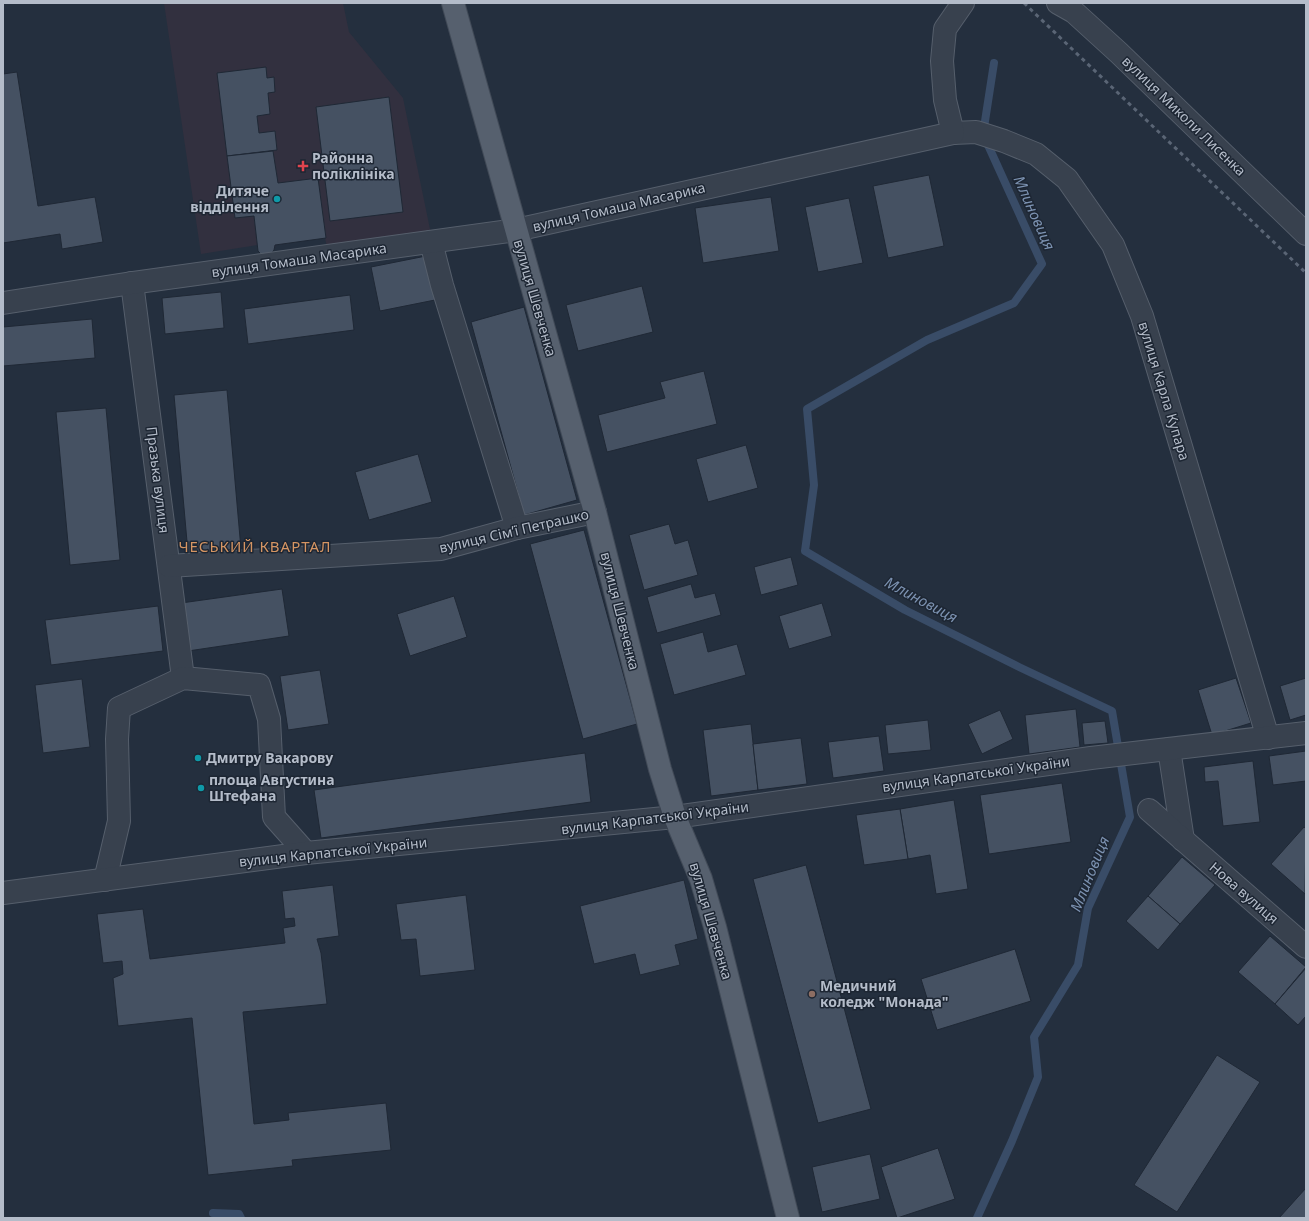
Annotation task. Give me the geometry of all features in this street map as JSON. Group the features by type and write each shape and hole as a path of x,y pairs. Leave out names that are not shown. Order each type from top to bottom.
{"main road":[{"name":"вулиця Шевченка","path":"453,3 595,512 660,769 676,818 701,879 713,920 788,1218"}],"street":[{"path":"953,133 945,100 942,61 945,29 963,3"},
{"name":"вулиця Миколи Лисенка","path":"1058,3 1074,12 1119,53 1306,234"},
{"name":"вулиця Карла Купара","path":"953,133 976,132 1036,154 1067,179 1113,245 1142,316 1268,738"},
{"name":"вулиця Томаша Масарика","path":"3,303 132,283 516,230 953,133"},
{"path":"431,242 442,285 517,528"},
{"name":"Празька вулиця","path":"132,283 183,678"},
{"name":"вулиця Сімʼї Петрашко","path":"169,566 441,549 517,528 595,512"},
{"path":"105,880 119,821 117,739 119,708 183,678 259,685 269,719 274,817 306,853"},
{"name":"вулиця Карпатської України","path":"3,893 306,853 676,818 1091,758 1306,733"},
{"path":"1169,749 1183,840"},
{"name":"Нова вулиця","path":"1149,810 1306,946"}],"shaded area":[{"name":"Районна поліклініка","path":"164,3 343,3 349,32 403,98 431,234 327,247 325,238 276,245 271,254 257,245 201,254"}],"building":[{"path":"266,67 267,78 274,77 275,92 268,93 270,114 257,116 259,133 275,131 277,150 227,156 217,73"},
{"path":"17,72 38,206 95,197 103,242 62,249 60,234 3,243 3,74"},
{"path":"389,97 403,212 330,221 316,107"},
{"name":"Дитяче відділення","path":"273,151 278,183 318,178 326,238 275,245 271,254 267,255 261,254 258,251 254,216 235,218 227,156"},
{"path":"929,175 944,246 888,258 873,186"},
{"path":"771,197 779,251 703,263 695,208"},
{"path":"849,198 863,263 818,272 805,207"},
{"path":"431,255 440,299 380,311 371,267"},
{"path":"642,286 653,332 578,351 566,305"},
{"path":"221,292 224,328 165,334 162,298"},
{"path":"350,295 354,330 248,344 244,309"},
{"path":"524,307 577,500 524,515 471,322"},
{"path":"92,319 95,358 3,366 3,327"},
{"path":"704,371 717,424 607,452 598,415 665,398 660,382"},
{"path":"227,390 241,549 188,553 174,395"},
{"path":"106,408 120,560 70,565 56,412"},
{"path":"746,445 758,488 708,502 696,459"},
{"path":"418,454 432,502 369,520 355,472"},
{"path":"669,524 675,544 688,540 698,575 644,590 629,535"},
{"path":"584,530 637,724 583,739 530,544"},
{"path":"791,557 798,585 761,595 754,567"},
{"path":"691,584 695,598 715,593 721,615 657,633 647,597"},
{"path":"282,589 289,636 188,651 181,603"},
{"path":"454,596 467,637 410,656 397,614"},
{"path":"822,603 832,636 789,649 779,616"},
{"path":"158,606 163,651 51,665 45,620"},
{"path":"703,632 708,652 737,644 746,675 674,695 660,644"},
{"path":"320,670 329,724 288,730 280,676"},
{"path":"1236,678 1251,723 1212,735 1198,690"},
{"path":"1306,678 1306,715 1290,720 1280,686"},
{"path":"82,679 90,747 43,753 35,685"},
{"path":"1076,709 1080,747 1029,754 1025,715"},
{"path":"1000,710 1013,739 982,754 968,724"},
{"path":"928,720 931,750 888,754 885,725"},
{"path":"1105,721 1108,743 1084,745 1082,723"},
{"path":"751,724 758,790 711,796 703,730"},
{"path":"879,736 884,771 833,778 828,742"},
{"path":"801,738 807,784 758,790 753,744"},
{"path":"1306,751 1306,781 1273,785 1269,756"},
{"path":"585,753 591,802 321,838 314,790"},
{"path":"1253,761 1260,822 1223,826 1218,781 1205,782 1204,767"},
{"path":"1062,783 1071,842 989,854 980,795"},
{"path":"954,800 968,889 936,894 930,855 908,859 900,809"},
{"path":"900,809 908,859 864,865 856,815"},
{"path":"1304,827 1306,829 1305,894 1271,864"},
{"path":"1182,857 1215,885 1180,924 1148,896"},
{"name":"Медичний коледж \"Монада\"","path":"806,865 871,1109 818,1123 753,879"},
{"path":"684,880 698,939 675,945 680,965 640,975 635,954 594,964 580,906"},
{"path":"333,885 339,936 317,939 321,953 327,1004 243,1012 254,1124 289,1120 288,1113 386,1103 391,1150 292,1160 293,1166 208,1175 192,1018 118,1026 113,978 123,974 122,961 103,963 97,914 143,909 150,959 285,943 283,928 295,926 294,918 285,919 282,891"},
{"path":"466,895 475,970 420,976 416,939 401,940 396,904"},
{"path":"1148,896 1180,924 1158,950 1126,921"},
{"path":"1270,936 1306,967 1275,1004 1238,972"},
{"path":"1015,949 1031,1001 937,1030 921,979"},
{"path":"1306,968 1306,1016 1298,1025 1275,1004"},
{"path":"1217,1055 1260,1082 1177,1212 1134,1185"},
{"path":"938,1148 955,1199 897,1218 881,1167"},
{"path":"870,1154 880,1199 822,1212 812,1167"},
{"path":"1306,1188 1306,1218 1279,1218"}],"waterway":[{"name":"Млиновиця","path":"977,1218 1012,1141 1038,1077 1034,1037 1078,965 1088,908 1130,817 1112,711 1019,667 905,610 805,551 814,485 807,409 927,340 1014,303 1042,264 983,134 994,63"},
{"name":"Млиновиця","path":"213,1213 239,1214 241,1218"}],"railway":[{"path":"1024,3 1306,273"}],"place":[{"name":"Районна поліклініка","path":"303,166"},
{"name":"Дитяче відділення","path":"277,199"},
{"name":"Дмитру Вакарову","path":"198,758"},
{"name":"площа Августина Штефана","path":"201,788"},
{"name":"Медичний коледж \"Монада\"","path":"812,994"}],"district":[{"name":"ЧЕСЬКИЙ КВАРТАЛ","path":"255,547"}]}
